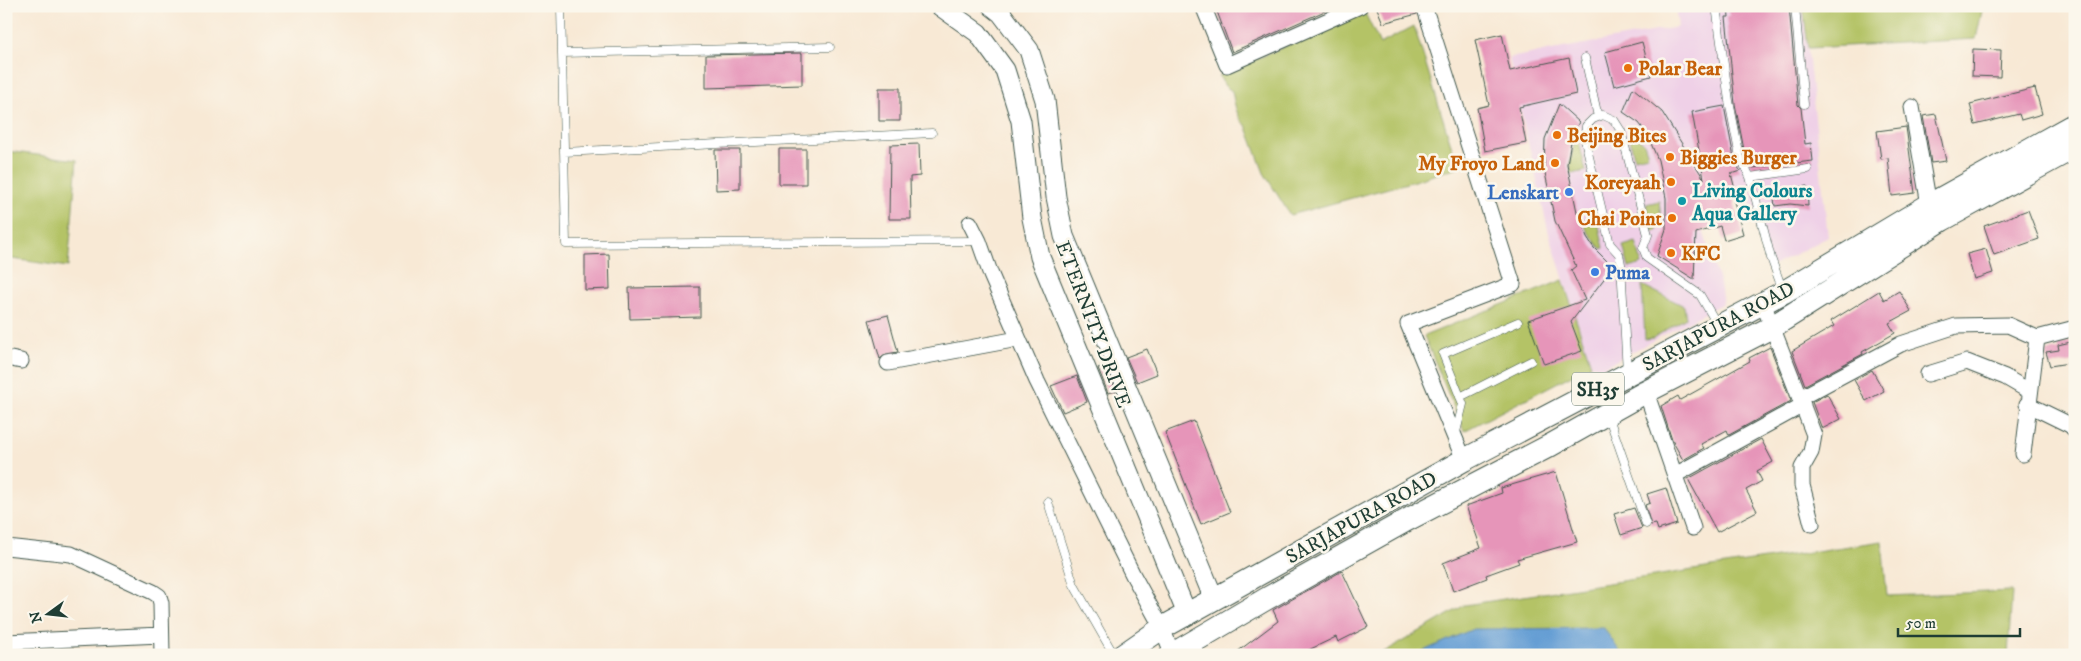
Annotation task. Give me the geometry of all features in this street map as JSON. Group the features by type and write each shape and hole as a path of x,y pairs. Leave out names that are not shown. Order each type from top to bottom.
{"main road":[{"name":"SARJAPURA ROAD","path":"1123,655 1162,628 1464,460 1784,292 1929,205 2075,124"},
{"name":"SARJAPURA ROAD","path":"1172,654 1407,520 1772,327 1942,220 2075,147"}],"street":[{"name":"ETERNITY DRIVE","path":"940,6 978,33 1005,70 1021,121 1032,218 1040,257 1187,614"},
{"name":"ETERNITY DRIVE","path":"992,6 1001,13 1029,50 1045,100 1056,198 1064,236 1214,599"},
{"path":"1203,6 1227,65 1360,6"},
{"path":"1424,6 1513,284 1408,324 1464,460"},
{"path":"1912,107 1929,205"},
{"path":"970,223 1037,382 1128,566 1162,628 1172,654"},
{"path":"1763,303 1814,435 1810,452 1802,468 1802,485 1812,524"},
{"path":"1675,475 1901,344 1956,326 2008,325 2037,338 2075,328"},
{"path":"2023,454 2028,397 2037,338"},
{"path":"888,363 1018,339"},
{"path":"1928,374 1967,362 2005,376 2028,397 2075,430"},
{"path":"1646,392 1694,528"},
{"path":"6,548 70,554 154,592 159,596 161,603 162,655"},
{"path":"6,642 162,635"}],"lane":[{"path":"561,6 566,244 979,241"},
{"path":"1716,6 1729,101 1740,157 1750,177 1772,258 1784,292"},
{"path":"1795,6 1804,104"},
{"path":"562,53 830,47"},
{"path":"1585,58 1598,117"},
{"path":"1627,374 1621,264 1619,254 1610,244 1585,140 1586,126 1593,118 1603,116 1614,120 1621,130 1648,235 1644,248 1647,258 1700,295 1719,326"},
{"path":"564,152 932,132"},
{"path":"1750,177 1808,169"},
{"path":"1455,438 1464,404 1443,354 1518,322"},
{"path":"1460,397 1531,361"},
{"path":"1607,413 1646,524"},
{"path":"1048,502 1074,585 1114,655"}],"shaded area":[{"path":"1675,6 1803,6 1828,237 1767,269 1745,192 1696,208 1720,284 1723,303 1602,368 1591,365 1548,230 1509,58 1678,27"}],"green space":[{"path":"1803,6 1983,6 1976,39 1808,48"},
{"path":"1364,11 1380,44 1414,26 1458,167 1418,180 1290,215 1264,173 1246,125 1238,115 1232,91 1225,86 1219,76"},
{"path":"1632,133 1644,143 1648,155 1634,158 1629,134"},
{"path":"1578,138 1586,171 1571,174 1570,163 1575,139"},
{"path":"6,151 77,160 68,267 6,258"},
{"path":"1659,201 1661,217 1657,231 1653,232 1646,204"},
{"path":"1597,217 1604,248 1601,249 1587,231 1583,220"},
{"path":"1636,242 1642,264 1629,268 1623,246"},
{"path":"1563,280 1591,365 1464,431 1424,336"},
{"path":"1642,285 1684,306 1686,318 1653,338 1645,339"},
{"path":"1882,541 1887,596 2012,591 2008,655 1379,655 1465,605"}],"water":[{"path":"1604,628 1622,655 1414,655 1473,629"}],"building":[{"path":"1215,6 1336,6 1232,52"},
{"path":"1376,6 1415,6 1417,14 1383,23"},
{"path":"1728,6 1789,6 1798,105 1801,108 1805,144 1811,143 1813,161 1752,168 1745,155 1735,104 1726,17 1729,17"},
{"path":"1502,34 1510,71 1569,58 1576,94 1519,107 1526,143 1485,151 1477,108 1489,105 1475,40"},
{"path":"1642,42 1651,76 1614,86 1605,52"},
{"path":"1973,49 2001,50 2000,77 1972,76"},
{"path":"802,53 802,85 706,88 706,55"},
{"path":"879,88 900,88 900,121 879,121"},
{"path":"1633,88 1662,112 1704,179 1692,112 1724,106 1734,158 1740,171 1731,174 1736,193 1732,194 1743,234 1724,240 1720,226 1696,233 1694,279 1657,256 1666,229 1666,198 1658,160 1647,134 1639,123 1623,112"},
{"path":"2035,88 2042,114 2021,120 2019,114 1975,125 1970,104"},
{"path":"1559,104 1579,122 1572,136 1567,164 1577,212 1587,237 1594,248 1613,267 1571,322 1582,351 1544,364 1528,320 1585,300 1571,270 1576,266 1555,221 1544,168 1545,139"},
{"path":"1936,114 1946,161 1931,163 1923,116"},
{"path":"1906,127 1915,193 1892,196 1888,158 1881,159 1877,131"},
{"path":"919,144 920,176 910,177 911,219 889,219 890,145"},
{"path":"779,149 806,149 806,184 779,184"},
{"path":"715,150 740,150 740,189 716,190"},
{"path":"1807,186 1808,206 1790,204 1775,206 1773,191"},
{"path":"2028,210 2039,239 1994,255 1984,226"},
{"path":"1986,249 1993,273 1974,279 1967,254"},
{"path":"609,254 610,289 585,290 585,255"},
{"path":"700,287 700,317 630,319 629,288"},
{"path":"1879,291 1884,300 1899,291 1911,311 1889,323 1895,333 1862,352 1863,354 1805,385 1792,351 1834,326 1831,321"},
{"path":"888,315 898,352 886,354 880,359 869,320"},
{"path":"2075,341 2075,362 2050,366 2046,352 2059,350 2058,345"},
{"path":"1770,347 1791,401 1729,435 1727,430 1701,444 1704,448 1683,460 1672,440 1661,406 1678,396 1680,400 1750,361 1749,358"},
{"path":"1147,349 1157,374 1137,382 1126,357"},
{"path":"1105,365 1116,391 1108,393 1098,368"},
{"path":"1872,370 1884,391 1866,401 1854,380"},
{"path":"1077,376 1087,402 1063,412 1051,386"},
{"path":"1827,394 1841,419 1822,429 1812,402"},
{"path":"1194,421 1230,512 1201,524 1165,432"},
{"path":"1761,439 1773,462 1757,471 1762,481 1746,490 1757,511 1717,532 1688,479"},
{"path":"1556,472 1577,542 1517,559 1519,563 1486,575 1487,578 1453,591 1443,563 1481,548 1466,506 1502,493 1501,488"},
{"path":"1666,488 1677,524 1658,530 1656,524 1651,525 1645,505 1650,503 1647,494"},
{"path":"1634,508 1642,528 1621,535 1614,514"},
{"path":"1342,571 1368,627 1338,642 1336,637 1298,655 1233,655 1278,621 1273,610"}],"place":[{"name":"Polar Bear","path":"1628,68"},
{"name":"Beijing Bites","path":"1557,135"},
{"name":"Biggies Burger","path":"1670,157"},
{"name":"My Froyo Land","path":"1555,163"},
{"name":"Koreyaah","path":"1671,182"},
{"name":"Lenskart","path":"1569,192"},
{"name":"Living Colours Aqua Gallery","path":"1682,201"},
{"name":"Chai Point","path":"1672,218"},
{"name":"KFC","path":"1671,253"},
{"name":"Puma","path":"1595,272"}]}
